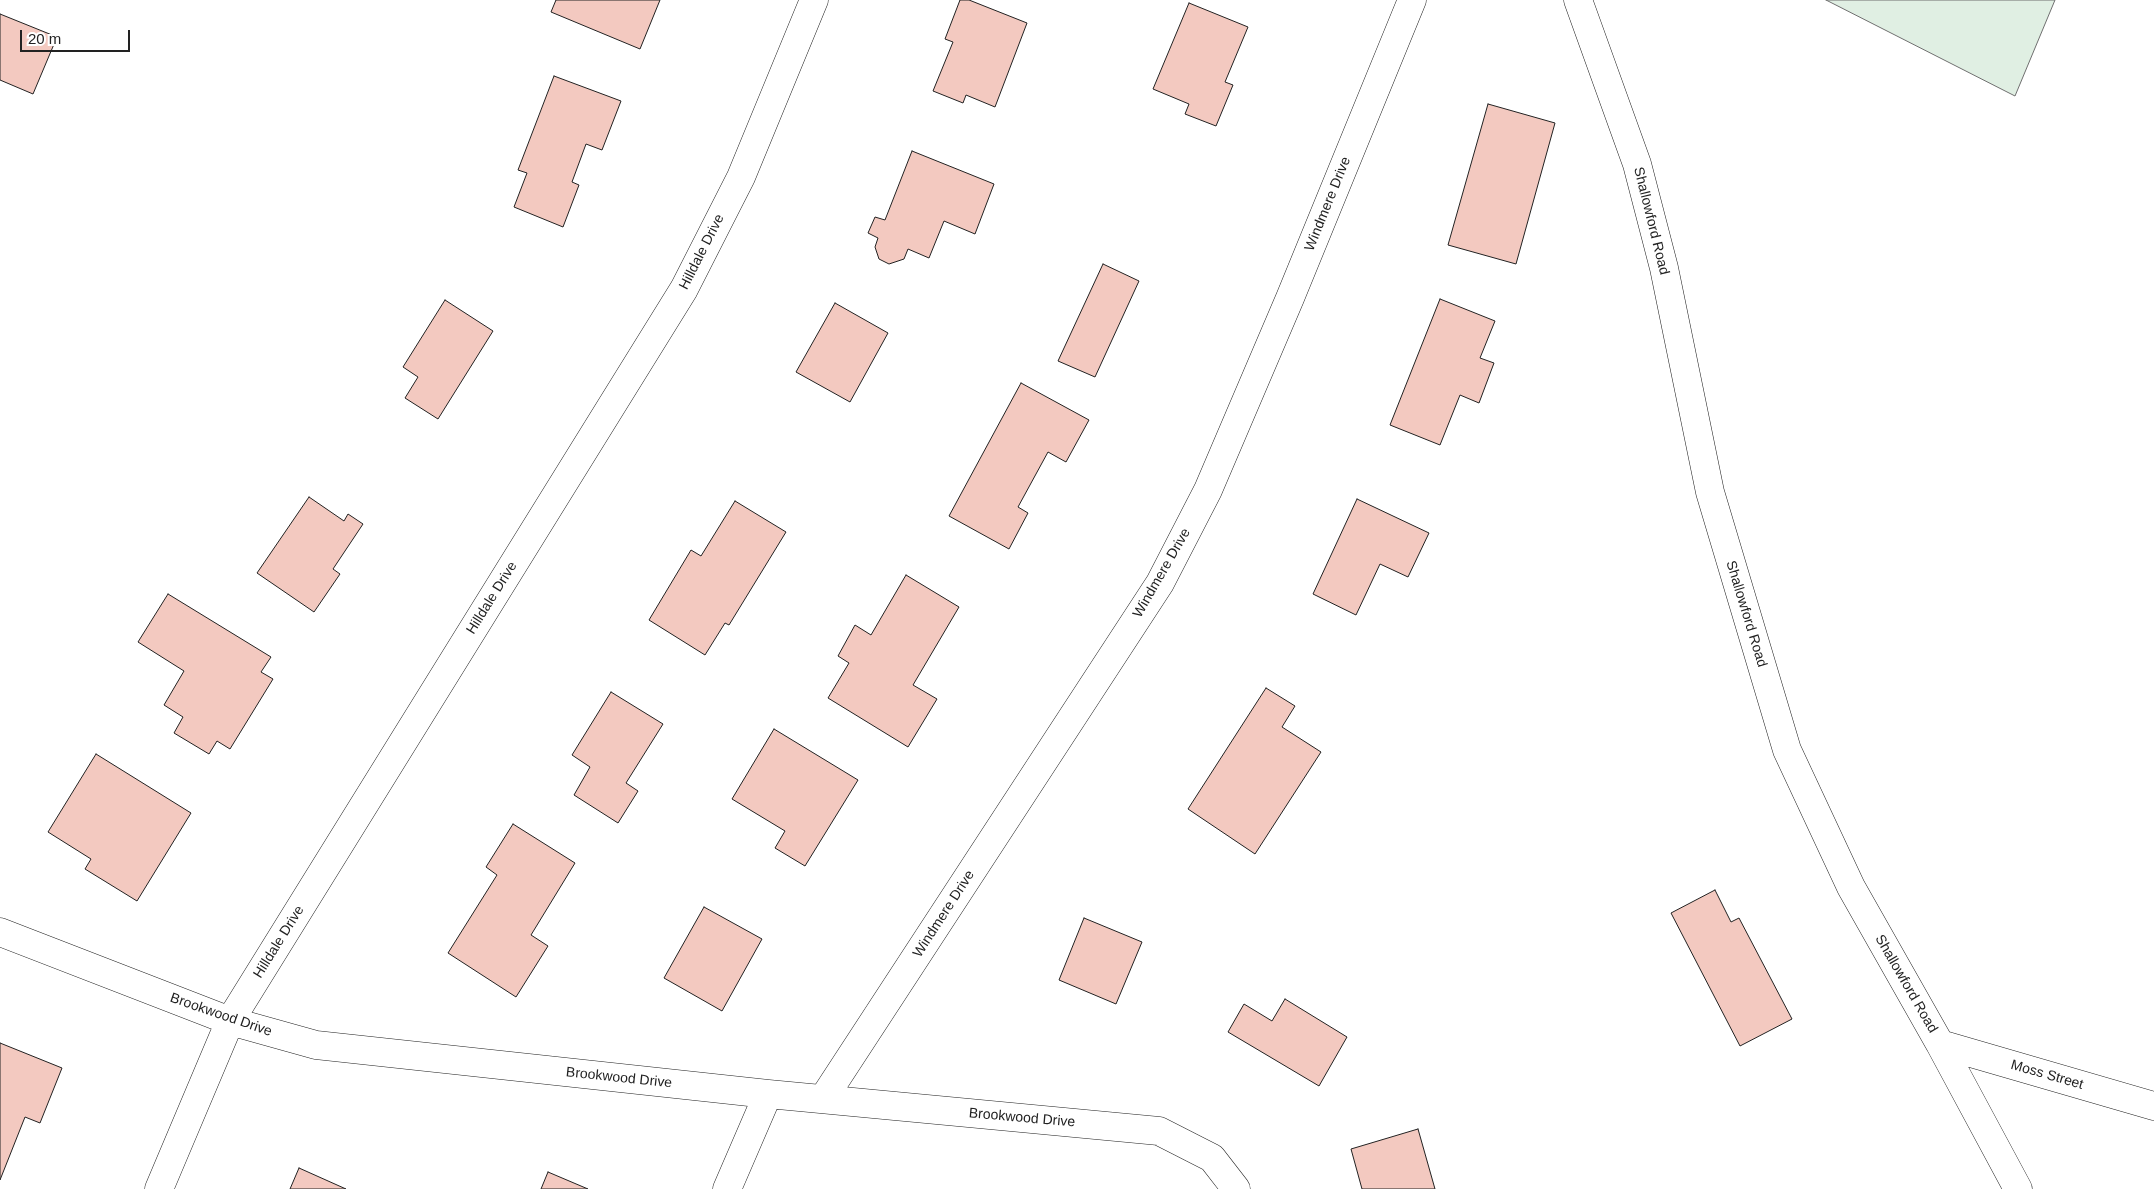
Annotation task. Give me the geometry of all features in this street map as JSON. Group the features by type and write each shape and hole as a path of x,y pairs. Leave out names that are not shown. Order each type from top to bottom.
{"street":[{"name":"Hilldale Drive","path":"159,1189 230,1021 684,289 741,177 814,0"},
{"name":"Windmere Drive","path":"823,1099 1160,583 1212,481 1290,298 1412,0"},
{"name":"Shallowford Road","path":"1578,0 1637,164 1664,268 1710,492 1787,750 1851,887 1940,1044 2018,1189"},
{"name":"Brookwood Drive","path":"0,932 230,1021 316,1045 768,1094 1160,1131 1212,1158 1236,1189"},
{"name":"Moss Street","path":"1940,1044 2154,1106"},
{"path":"727,1189 768,1094"}],"green space":[{"path":"1826,0 2055,0 2015,96"}],"building":[{"path":"556,0 660,0 640,49 551,12"},
{"path":"960,0 969,0 1027,23 995,107 966,95 963,103 933,91 953,42 945,39"},
{"path":"1189,3 1248,27 1225,82 1233,85 1216,126 1185,114 1189,104 1153,89"},
{"path":"0,14 57,37 33,94 0,80"},
{"path":"554,76 621,101 602,150 586,144 572,182 579,185 563,227 514,207 527,173 518,170"},
{"path":"1488,104 1555,123 1516,264 1448,245"},
{"path":"912,151 994,184 975,234 944,221 929,258 908,249 904,259 889,264 879,259 875,247 878,238 868,233 875,217 885,220"},
{"path":"1103,264 1139,281 1095,377 1058,361"},
{"path":"1440,299 1495,321 1480,358 1494,363 1479,403 1460,395 1440,445 1390,425"},
{"path":"445,300 493,331 438,419 405,398 418,377 403,367"},
{"path":"835,303 888,333 850,402 796,372"},
{"path":"1021,383 1089,420 1066,462 1048,452 1018,507 1028,513 1009,549 949,516"},
{"path":"309,497 344,521 348,514 363,524 333,569 340,574 314,612 257,573"},
{"path":"1357,499 1429,533 1408,577 1380,564 1356,615 1313,594"},
{"path":"735,501 786,532 729,625 725,623 705,655 649,620 691,550 701,556"},
{"path":"906,575 959,607 913,685 937,699 908,747 828,698 849,663 838,656 855,625 871,635"},
{"path":"168,594 271,657 261,672 273,679 230,749 217,741 209,754 174,733 183,717 164,705 184,671 138,642"},
{"path":"1266,688 1295,706 1282,727 1321,752 1255,854 1188,809"},
{"path":"611,692 663,724 626,783 638,791 618,823 574,795 590,767 572,755"},
{"path":"774,729 858,780 805,866 775,848 785,831 732,799"},
{"path":"96,754 191,813 137,901 85,869 91,859 48,832"},
{"path":"513,824 575,863 531,935 548,946 516,997 448,953 497,875 486,867"},
{"path":"1715,890 1731,922 1739,918 1792,1019 1740,1046 1671,913"},
{"path":"704,907 762,939 722,1011 664,978"},
{"path":"1084,918 1142,942 1116,1004 1059,980"},
{"path":"1285,999 1347,1037 1319,1086 1228,1032 1244,1004 1272,1021"},
{"path":"0,1043 62,1068 40,1123 25,1117 0,1180"},
{"path":"1418,1129 1435,1189 1362,1189 1351,1149"},
{"path":"299,1168 346,1189 290,1189"},
{"path":"548,1172 588,1189 541,1189"}]}
